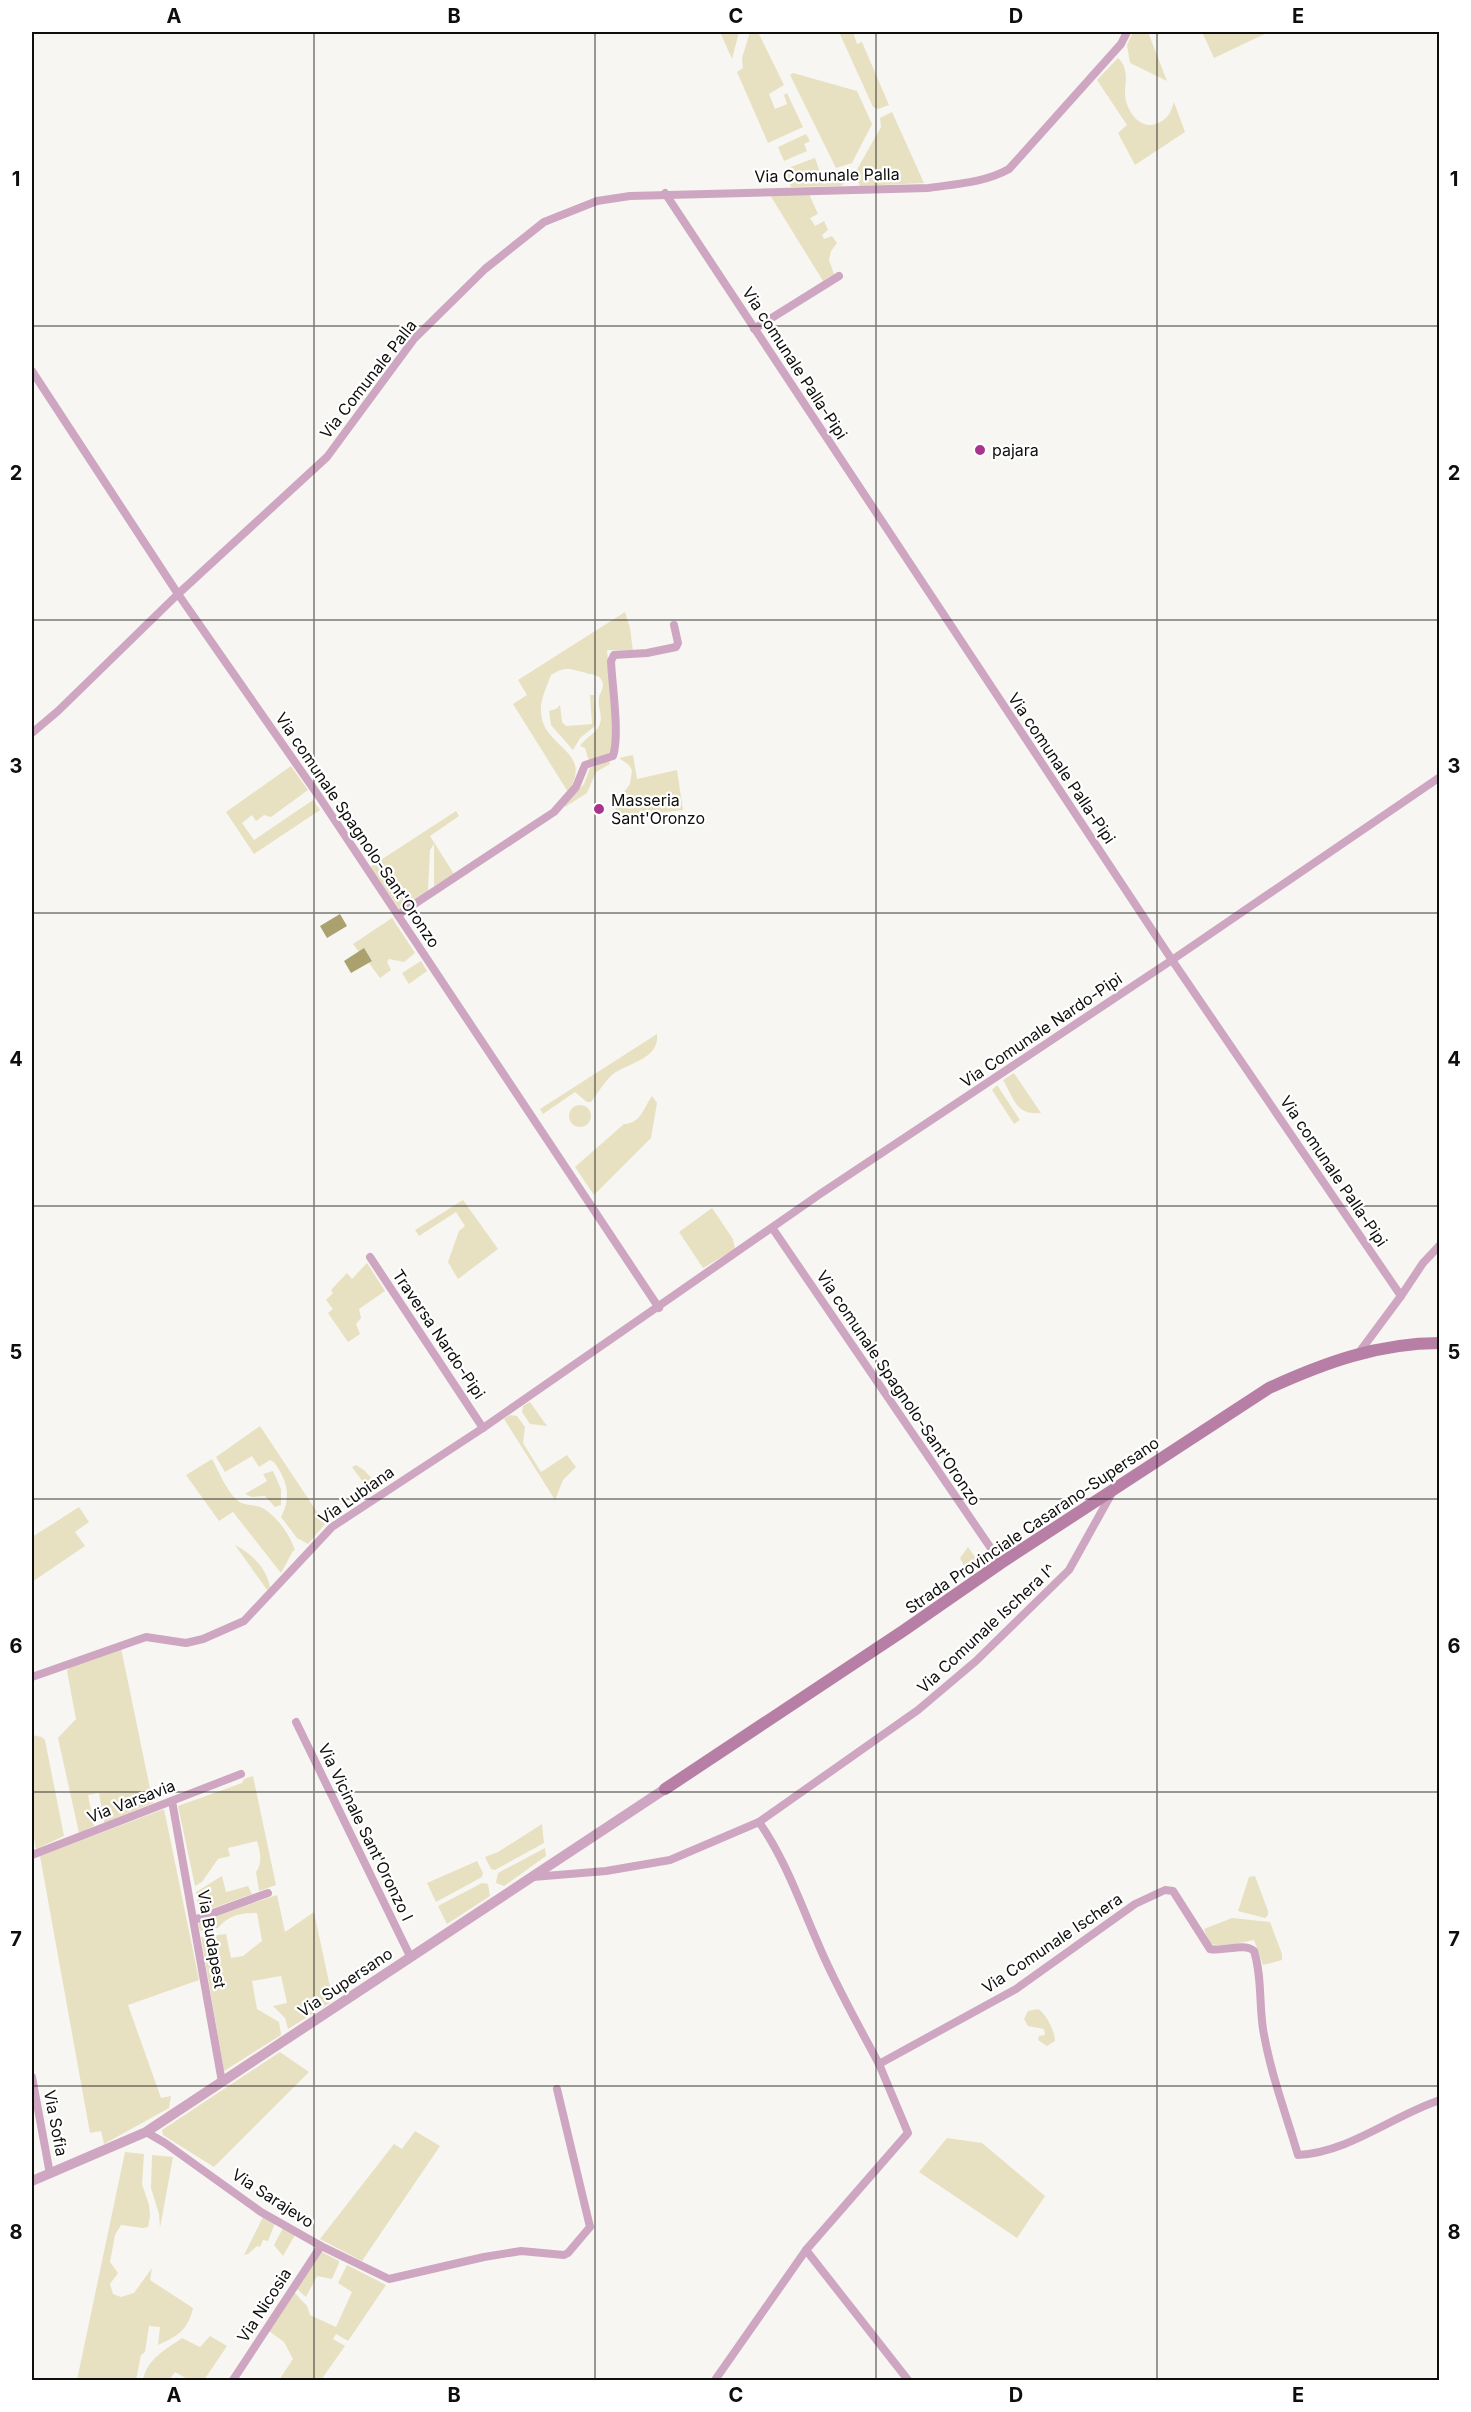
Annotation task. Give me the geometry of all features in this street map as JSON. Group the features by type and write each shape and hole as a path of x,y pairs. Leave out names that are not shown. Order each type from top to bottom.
{"main road":[{"name":"Strada Provinciale Casarano-Supersano","path":"665,1789 1001,1563 1269,1388 1314,1367 1358,1354 1413,1343 1440,1343"}],"street":[{"name":"Via Comunale Palla","path":"32,734 178,594 327,457 414,339 485,269 544,222 597,201 630,196 665,193 928,188 998,175 1009,169 1070,102 1121,44 1127,32"},
{"name":"Via comunale Palla-Pipi","path":"665,193 1172,960 1401,1296"},
{"path":"754,329 839,276"},
{"name":"Via comunale Spagnolo-Sant'Oronzo","path":"32,371 178,594 320,798 659,1308"},
{"path":"398,915 554,812 576,787 585,765 613,756 615,738 611,661 614,655 647,653 676,647 678,643 674,625"},
{"name":"Via Comunale Nardo-Pipi","path":"659,1308 820,1194 1172,960 1440,777"},
{"name":"Via comunale Spagnolo-Sant'Oronzo","path":"773,1228 1001,1563"},
{"path":"1358,1354 1423,1263 1440,1245"},
{"name":"Traversa Nardo-Pipi","path":"369,1257 483,1428"},
{"name":"Via Lubiana","path":"32,1677 146,1637 186,1643 203,1640 244,1621 332,1527 659,1308"},
{"name":"Via Comunale Ischera I^","path":"759,1822 918,1710 976,1661 1069,1570 1113,1491"},
{"name":"Via Vicinale Sant'Oronzo I","path":"296,1722 410,1956"},
{"name":"Via Varsavia","path":"32,1856 241,1774"},
{"name":"Via Supersano","path":"32,2184 146,2132 665,1789"},
{"name":"Via Budapest","path":"172,1802 222,2082"},
{"path":"533,1877 606,1871 670,1860 759,1822 776,1846 794,1883 818,1943 879,2064 908,2133 806,2250 715,2380"},
{"name":"Via Comunale Ischera","path":"879,2064 1016,1989 1136,1904 1160,1891 1169,1890 1176,1893 1206,1946 1210,1949 1219,1951 1246,1947 1254,1951 1259,1970 1263,2027 1268,2056 1298,2155 1317,2154 1349,2142 1440,2100"},
{"path":"194,1920 268,1893"},
{"name":"Via Sofia","path":"32,2077 50,2174"},
{"name":"Via Sarajevo","path":"146,2132 165,2143 261,2212 321,2246 389,2280 484,2257 521,2251 564,2255 568,2253 590,2227 557,2089"},
{"name":"Via Nicosia","path":"233,2380 321,2246"},
{"path":"806,2250 908,2380"}],"shaded area":[{"path":"720,32 739,32 732,59"},
{"path":"750,32 758,32 784,85 769,94 775,109 787,104 784,95 787,93 803,127 768,143 737,72 743,68 742,58"},
{"path":"839,32 853,32 857,44 862,42 889,105 878,109 873,107"},
{"path":"1133,32 1148,32 1167,81 1130,63 1127,45"},
{"path":"1202,32 1269,32 1214,58"},
{"path":"1118,58 1126,73 1125,94 1128,108 1136,119 1148,125 1162,121 1169,115 1174,102 1185,132 1135,165 1118,133 1127,125 1097,80"},
{"path":"793,73 857,91 872,124 852,163 836,168 790,75"},
{"path":"892,112 924,183 860,186 855,173 881,127 880,118"},
{"path":"806,134 810,141 804,144 807,151 784,161 778,147"},
{"path":"815,158 821,175 847,180 841,186 791,187 785,169"},
{"path":"809,194 818,214 810,218 815,226 824,221 828,230 822,235 824,239 832,236 837,243 831,251 829,260 834,274 823,281 770,195"},
{"path":"625,612 633,651 607,650 612,707 612,752 589,761 585,748 580,746 597,729 600,722 599,702 603,686 599,677 564,669 551,675 544,693 541,712 544,724 549,734 572,758 575,767 575,778 568,792 513,704 527,695 518,680"},
{"path":"590,695 594,695 595,726 580,738 573,750 551,725 549,711 560,705 562,722 566,726 592,724"},
{"path":"633,755 637,779 677,770 683,810 615,818 616,803 630,784 632,770 619,758"},
{"path":"609,761 610,764 596,772 587,793 565,807 564,805 584,784 590,768"},
{"path":"291,766 308,790 271,817 264,815 256,821 252,815 242,823 254,840 313,800 320,810 254,854 226,812"},
{"path":"456,811 459,816 430,836 454,874 434,886 434,844 430,850 428,891 400,910 370,867"},
{"path":"340,914 347,926 327,938 320,926"},
{"path":"392,918 415,953 404,962 389,959 387,962 391,970 380,978 369,963 372,960 364,949 359,952 353,944"},
{"path":"364,948 372,961 351,973 344,961"},
{"path":"421,961 427,971 409,984 402,973"},
{"path":"657,1034 657,1043 653,1050 641,1060 612,1075 591,1102 587,1102 575,1092 543,1114 540,1109"},
{"path":"1014,1073 1041,1113 1026,1112 1017,1105 1003,1080"},
{"path":"997,1085 1020,1120 1014,1124 992,1090"},
{"path":"652,1096 657,1103 651,1138 594,1195 575,1167 624,1124 638,1118"},
{"path":"580,1105 588,1108 591,1116 588,1124 580,1127 572,1124 569,1116 572,1108"},
{"path":"463,1200 498,1249 458,1279 448,1262 459,1231 465,1226 456,1212 419,1236 415,1230"},
{"path":"712,1208 733,1239 735,1249 703,1268 679,1232"},
{"path":"367,1263 385,1291 359,1309 361,1318 356,1324 360,1334 348,1342 328,1313 333,1309 326,1300 333,1293 331,1290 347,1273 352,1279"},
{"path":"530,1402 547,1426 530,1424 522,1412 523,1406"},
{"path":"510,1415 517,1416 525,1427 523,1443 541,1472 567,1455 576,1467 563,1480 555,1500 504,1419"},
{"path":"260,1426 325,1524 308,1544 297,1538 281,1517 287,1489 274,1462 270,1460 259,1467 252,1456 225,1472 216,1457"},
{"path":"212,1459 226,1486 237,1500 266,1510 286,1531 295,1550 281,1573 233,1512 219,1521 186,1475"},
{"path":"356,1465 379,1486 371,1493 352,1467"},
{"path":"273,1471 281,1489 281,1505 275,1507 265,1496 252,1497 245,1494 267,1481 263,1474"},
{"path":"79,1507 89,1522 75,1532 85,1546 32,1582 32,1537"},
{"path":"235,1545 262,1567 270,1587 267,1590"},
{"path":"968,1547 984,1570 977,1568 967,1572 960,1558"},
{"path":"121,1648 153,1803 104,1823 99,1793 88,1795 94,1826 79,1833 58,1738 76,1719 67,1671 70,1667"},
{"path":"32,1735 45,1740 64,1836 36,1849 32,1827"},
{"path":"253,1776 276,1885 259,1891 256,1872 260,1865 260,1857 257,1841 228,1848 230,1856 218,1859 202,1882 195,1886 178,1806 242,1783 244,1779"},
{"path":"164,1809 199,1980 128,2005 161,2098 171,2096 169,2108 104,2144 101,2131 90,2133 40,1856"},
{"path":"542,1824 544,1843 495,1870 491,1869 485,1857 498,1852"},
{"path":"545,1848 546,1856 504,1886 496,1883 498,1873"},
{"path":"477,1861 483,1873 482,1877 436,1902 427,1883"},
{"path":"222,1876 226,1892 248,1886 252,1894 199,1913 196,1892"},
{"path":"1255,1876 1268,1911 1265,1918 1238,1911 1249,1877"},
{"path":"482,1883 488,1884 490,1896 447,1924 438,1906"},
{"path":"277,1895 285,1932 314,1912 333,2001 288,2029 285,2018 273,2006 287,2003 281,1976 252,1981 257,2009 279,2022 281,2035 224,2071 201,1937 226,1934 231,1958 243,1956 262,1941 257,1913 235,1916 226,1920 218,1928 200,1931 198,1922"},
{"path":"1232,1918 1270,1922 1282,1954 1282,1960 1263,1965 1254,1940 1224,1946 1210,1944 1204,1929"},
{"path":"1038,2009 1047,2019 1055,2037 1055,2041 1047,2046 1038,2040 1039,2036 1045,2035 1044,2029 1028,2026 1024,2019 1028,2011"},
{"path":"280,2052 309,2072 214,2167 163,2135 162,2130"},
{"path":"415,2131 440,2146 362,2261 320,2239 394,2144 402,2149"},
{"path":"947,2138 982,2143 1045,2196 1017,2238 919,2172"},
{"path":"125,2152 144,2154 142,2184 150,2216 148,2227 121,2225 115,2235 110,2262 118,2273 110,2284 113,2294 121,2297 134,2293 152,2268 150,2280 193,2308 185,2327 171,2339 158,2345 160,2327 149,2326 145,2352 141,2355 136,2380 77,2380"},
{"path":"152,2155 173,2157 160,2228 159,2214 151,2188"},
{"path":"263,2217 275,2223 268,2241 263,2240 260,2247 257,2246 244,2255"},
{"path":"283,2228 295,2235 283,2256 274,2245"},
{"path":"320,2251 339,2263 332,2279 317,2276 306,2297 296,2288"},
{"path":"347,2265 386,2285 348,2341 336,2334 333,2339 345,2346 321,2380 279,2380 293,2359 284,2342 269,2331 294,2292 307,2306 310,2315 336,2327 352,2292 338,2283"},
{"path":"210,2336 227,2346 204,2380 189,2380 175,2372 169,2380 143,2380 148,2366 163,2351 182,2338 200,2347"}],"place":[{"name":"pajara","path":"980,450"},
{"name":"Masseria Sant'Oronzo","path":"599,809"}]}
